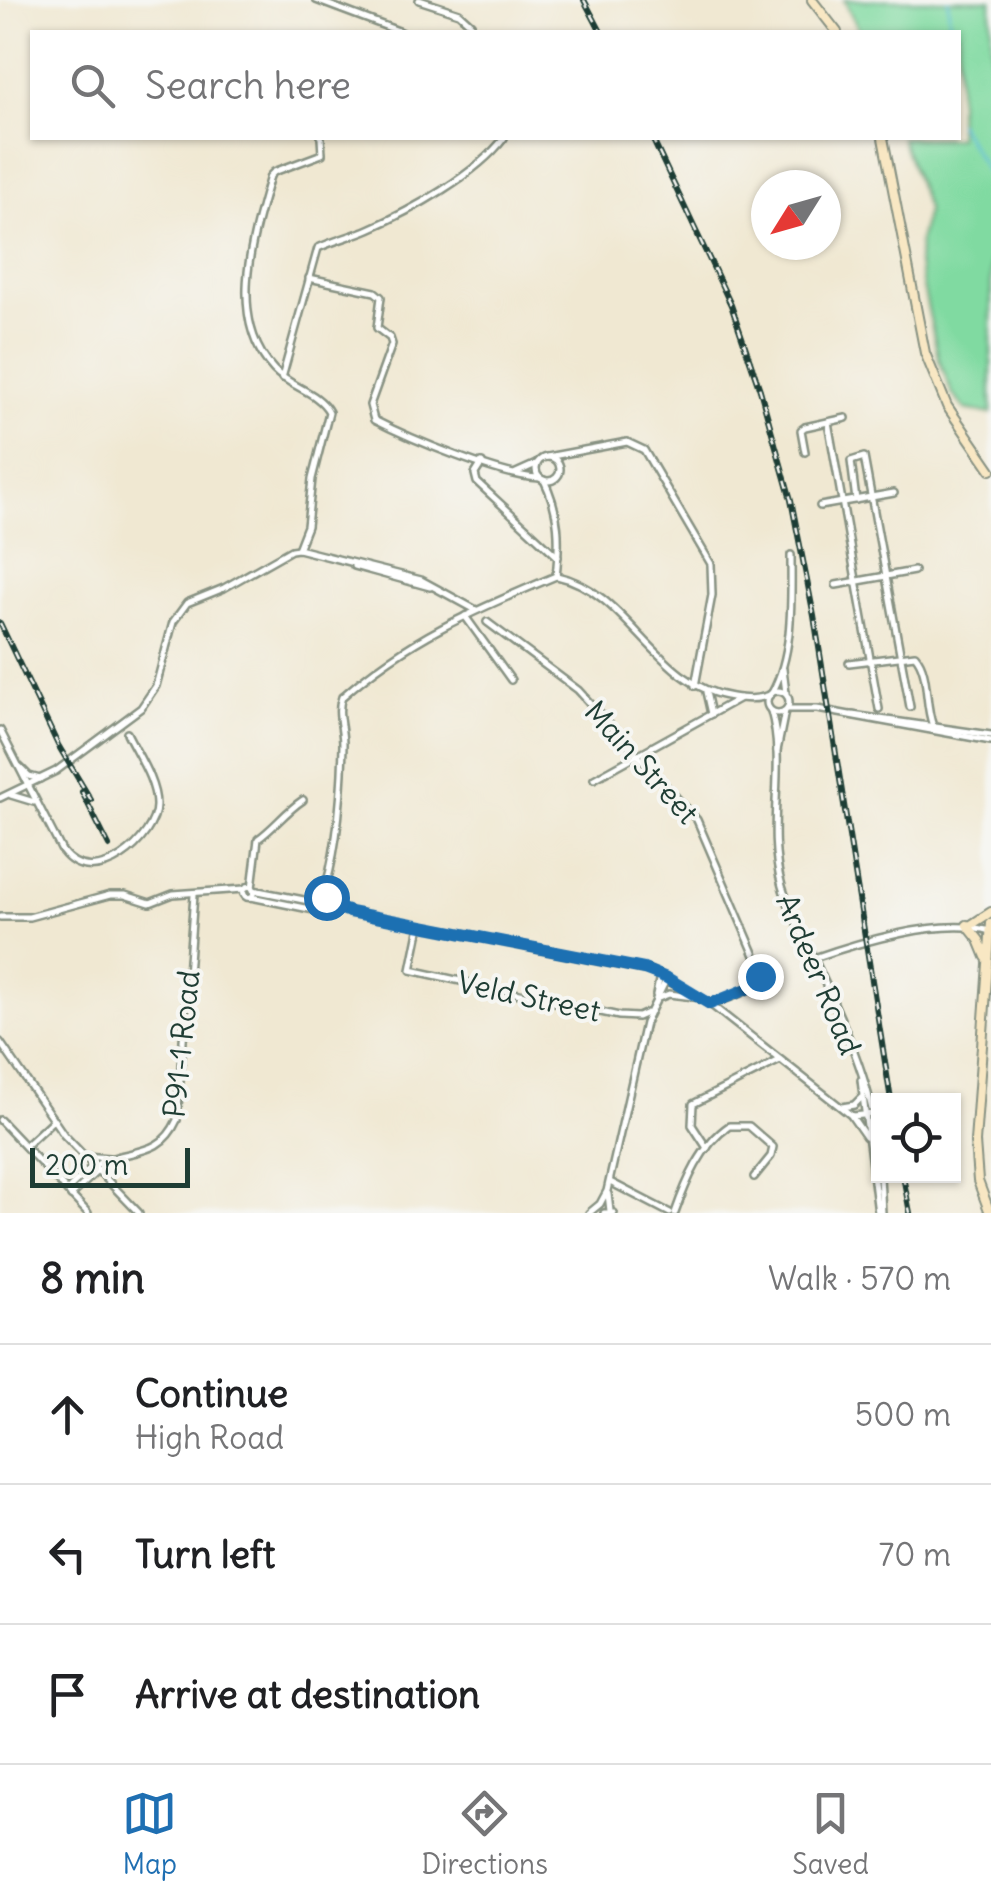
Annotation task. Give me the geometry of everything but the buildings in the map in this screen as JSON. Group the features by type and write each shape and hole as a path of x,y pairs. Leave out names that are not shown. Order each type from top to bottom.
{"main road":[{"path":"812,0 836,30"},
{"path":"883,140 925,353 948,406 990,471"},
{"path":"988,962 969,925 991,912"},
{"path":"990,1213 978,1181 975,1155 991,923"}],"street":[{"path":"316,0 396,30"},
{"path":"419,0 465,16 471,24 468,30"},
{"path":"298,549 307,526 312,478 330,416 325,404 272,368 248,318 245,295 270,176 322,154 321,140"},
{"path":"282,378 318,248 373,228 429,197 502,140"},
{"path":"309,278 375,292 382,298 377,328 392,344 370,406 374,420 482,463 539,479 555,478"},
{"path":"805,452 801,430 846,418"},
{"path":"828,422 879,709"},
{"path":"516,473 564,453 627,442 641,447 711,564 712,595 695,686"},
{"path":"556,576 560,540 555,478 564,453"},
{"path":"547,457 559,466"},
{"path":"856,500 850,466 853,459 865,458 910,707"},
{"path":"482,463 475,474 476,482 558,557"},
{"path":"537,463 539,479"},
{"path":"529,467 554,502"},
{"path":"820,506 894,492"},
{"path":"0,798 40,780 97,742 146,702 156,686 170,629 187,603 298,549 401,573 476,610"},
{"path":"770,710 767,703 784,661 792,606 791,555"},
{"path":"836,584 914,571"},
{"path":"323,906 334,844 343,747 339,708 342,698 410,644 556,576 587,588 706,692 751,699 778,691 817,710"},
{"path":"465,616 512,680"},
{"name":"Main Street","path":"486,622 563,677 697,820 760,967 758,982 733,996"},
{"path":"849,663 915,655 922,662 927,709 934,727"},
{"path":"784,661 786,710"},
{"path":"706,692 711,714"},
{"path":"594,779 740,698"},
{"path":"751,699 770,710 817,710 991,738"},
{"path":"920,724 927,709"},
{"name":"Ardeer Road","path":"770,710 777,750"},
{"name":"Ardeer Road","path":"786,710 777,750 773,816 777,866 789,908 814,958 871,1106"},
{"path":"848,715 991,738"},
{"path":"0,730 62,851 77,866 98,868 124,853 146,829 156,806 127,733"},
{"path":"14,761 29,776 40,780"},
{"path":"35,801 40,780"},
{"path":"8,794 35,801"},
{"path":"249,891 258,839 303,800"},
{"path":"0,918 29,917 110,895 150,903 173,894 249,891 664,976 710,1004 842,1107 865,1134 871,1151"},
{"name":"P91-1 Road","path":"95,1169 152,1148 178,1120 194,894"},
{"name":"Veld Street","path":"420,925 411,970 620,1016 648,1013"},
{"path":"814,958 860,942 969,925 990,930"},
{"path":"589,1213 600,1204 610,1182 654,990 664,976"},
{"path":"655,998 669,994 696,997"},
{"path":"710,1004 733,996"},
{"path":"728,1018 725,1009 733,996"},
{"path":"0,1042 82,1156 139,1213"},
{"path":"707,1148 692,1126 693,1104 782,1059"},
{"name":"Ardeer Road","path":"860,1078 871,1148"},
{"path":"842,1107 854,1105 862,1096"},
{"path":"852,1116 871,1114"},
{"path":"0,1120 88,1213"},
{"path":"25,1146 53,1120"},
{"path":"610,1182 672,1213 707,1148 728,1126 749,1126 772,1144 773,1150 754,1177"},
{"path":"82,1156 118,1159"},
{"path":"69,1193 109,1158"},
{"name":"Ardeer Road","path":"876,1183 880,1213"},
{"name":"Ardeer Road","path":"880,1183 880,1213"},
{"path":"607,1191 609,1212"}],"green space":[{"path":"844,0 991,0 991,414 965,409 952,393 939,360 918,264 927,209 902,140 961,140 961,30 859,30"}],"waterway":[{"path":"948,0 950,30"},
{"path":"961,128 991,180"}],"railway":[{"path":"584,0 600,30"},
{"path":"653,140 731,305 791,500 814,616 890,1093"},
{"path":"0,623 58,745 91,800"},
{"path":"82,792 109,846"},
{"path":"904,1183 910,1213"}],"route":[{"path":"326,897 326,903 350,912 651,970 710,1004 754,986 760,976"}]}
